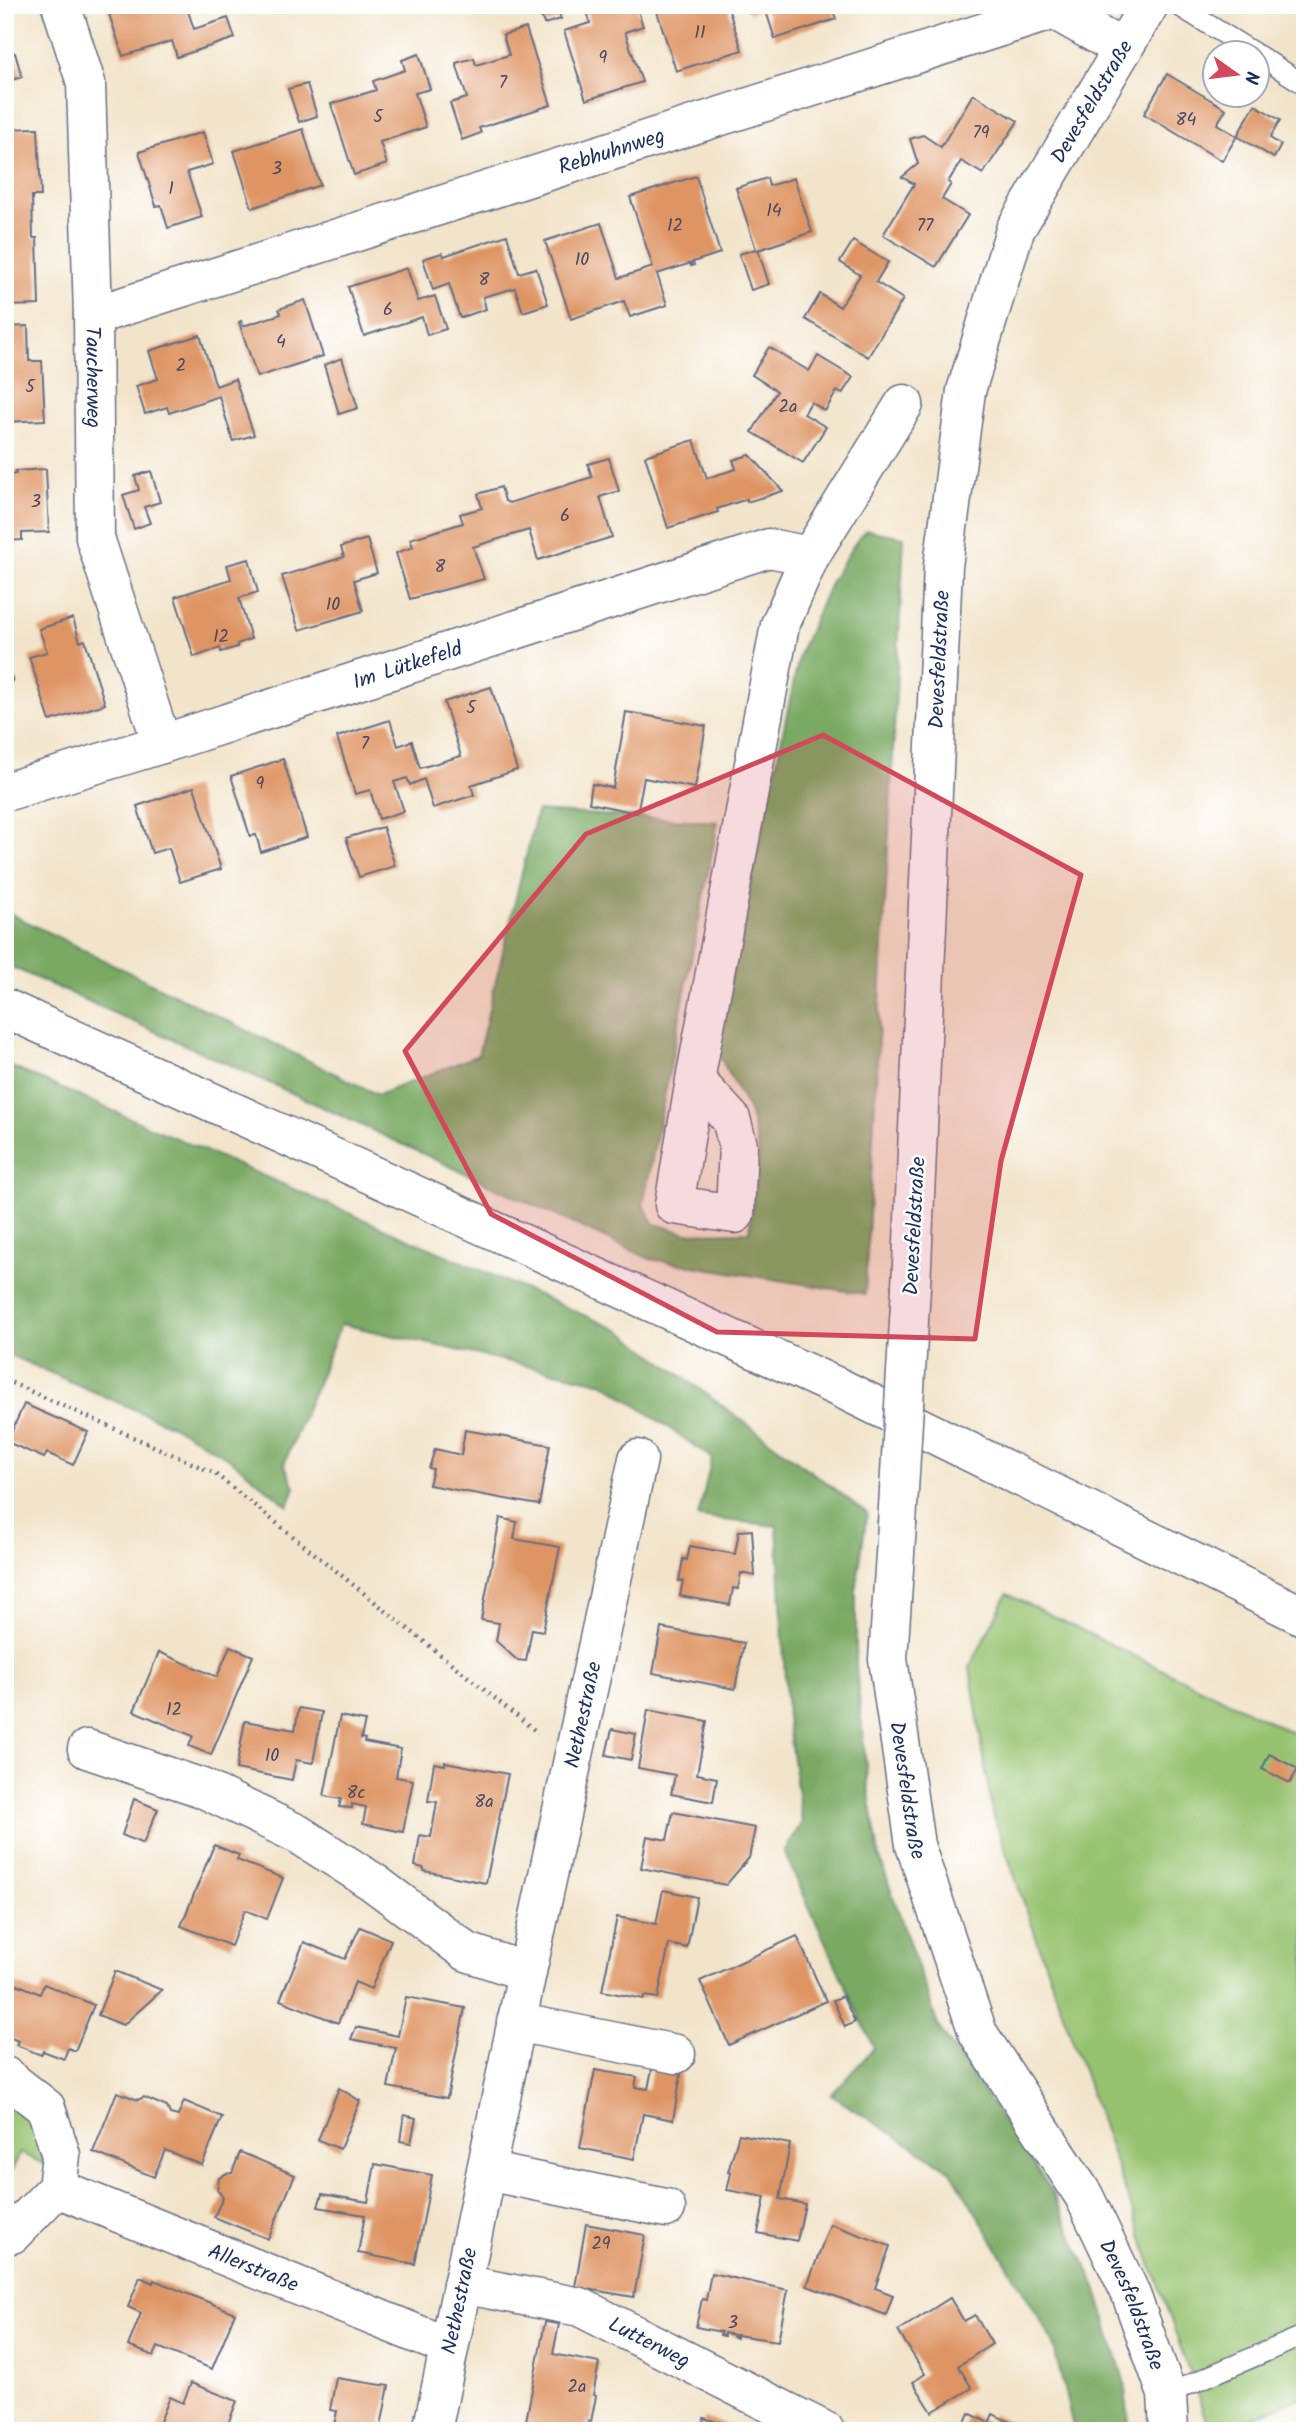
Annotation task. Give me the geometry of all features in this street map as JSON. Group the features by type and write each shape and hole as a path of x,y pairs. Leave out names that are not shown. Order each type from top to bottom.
{"main road":[{"name":"Taucherweg","path":"61,5 86,83 93,316 95,538 162,744"},
{"name":"Devesfeldstraße","path":"1149,5 1015,230 966,391 943,566 911,1287 888,1659 915,1845 978,2034 1084,2196 1130,2292 1168,2412"},
{"name":"Rebhuhnweg","path":"93,316 1054,10 1123,49"},
{"path":"695,1080 780,625 810,556 904,404"},
{"name":"Im Lütkefeld","path":"5,792 769,548 810,556"},
{"path":"5,1009 842,1389 1305,1617"},
{"name":"Nethestraße","path":"432,2431 516,2022 638,1459"},
{"path":"87,1749 201,1788 298,1834 373,1882 467,1952 527,1972"},
{"path":"516,2022 676,2054"},
{"path":"5,2076 46,2109 61,2155 57,2188 12,2234 5,2235"},
{"path":"486,2171 666,2208"},
{"name":"Allerstraße","path":"57,2188 449,2347"},
{"name":"Lutterweg","path":"463,2284 580,2307 825,2431"}],"lane":[{"path":"1177,5 1230,38"},
{"path":"1272,64 1305,85"},
{"path":"1168,2412 1305,2335"}],"path":[{"path":"5,1380 214,1472 540,1734 575,1746"}],"highlighted area":[{"path":"823,735 1081,875 1001,1161 975,1339 717,1332 491,1214 405,1051 586,834"}],"green space":[{"path":"866,530 904,537 865,1294 650,1259 5,964 5,911 378,1095 478,1055 537,811 718,822 643,1205 655,1224 685,1233 749,1232 759,1154 750,1113 716,1049 800,652 831,581"},
{"path":"5,1064 621,1331 867,1513 856,1590 856,1667 868,1787 879,1856 939,2028 1050,2188 1096,2287 1124,2381 1130,2431 1074,2431 1052,2339 951,2171 831,2095 874,2048 784,1852 802,1822 787,1718 777,1526 698,1517 712,1458 604,1383 341,1324 284,1464 295,1487 288,1506 233,1461 177,1428 5,1353"},
{"path":"1007,1594 1305,1739 1305,2396 1223,2431 1210,2431 992,1812 970,1667"},
{"path":"5,2095 31,2112 49,2166 20,2153 5,2187"}],"building":[{"path":"106,5 158,5 160,10 186,5 194,29 228,18 235,38 177,57 172,41 123,56"},
{"path":"538,5 556,5 561,19 544,24"},
{"path":"586,5 636,5 643,26 625,32 642,82 586,100 564,31 590,23"},
{"path":"655,5 727,5 742,50 676,71"},
{"path":"746,5 831,5 836,19 775,39 765,8 749,13"},
{"path":"526,28 551,105 479,128 481,133 462,140 450,103 467,98 456,63 474,58 476,65 509,55 503,35"},
{"path":"15,53 22,77 5,82 5,56"},
{"path":"419,54 430,89 415,93 426,127 380,142 387,164 354,175 331,104 376,90 373,81 405,70 402,60"},
{"path":"1167,74 1202,95 1202,108 1226,109 1217,124 1237,136 1222,161 1144,114"},
{"path":"307,84 317,116 299,122 288,89"},
{"path":"973,94 1018,121 983,174 961,161 948,182 951,184 942,199 968,215 936,267 883,235 914,184 902,177 918,164 910,139 923,135 941,147"},
{"path":"1253,108 1260,108 1280,120 1270,138 1281,145 1274,158 1237,136"},
{"path":"38,128 41,196 32,196 33,238 37,238 39,305 5,306 5,129"},
{"path":"303,129 320,185 252,208 234,151"},
{"path":"203,132 213,164 187,172 202,217 168,228 161,205 156,206 139,152"},
{"path":"696,176 720,253 693,262 694,265 691,266 691,263 657,274 667,305 630,317 624,301 571,319 545,241 601,223 619,278 653,267 630,197"},
{"path":"767,178 769,186 794,178 812,232 758,250 769,284 751,290 739,254 756,249 736,188"},
{"path":"507,235 519,273 536,268 548,304 523,312 515,288 483,297 486,309 460,318 449,284 433,290 423,259 442,253 444,256"},
{"path":"853,241 888,262 876,282 903,299 868,357 805,319 820,294 840,307 860,275 840,262"},
{"path":"407,268 418,301 435,296 446,329 427,335 422,317 364,336 348,287"},
{"path":"305,300 323,356 257,377 239,322 241,321 243,326 281,314 279,309"},
{"path":"28,326 29,361 42,361 45,420 5,422 5,327"},
{"path":"200,335 216,386 235,379 254,435 233,441 219,396 169,413 167,407 145,414 136,386 158,379 149,351"},
{"path":"769,347 809,371 818,356 853,377 842,394 837,391 825,411 811,402 804,414 826,427 803,463 752,432 777,391 752,375"},
{"path":"342,358 358,408 339,414 324,365"},
{"path":"694,440 707,478 736,469 733,460 750,455 783,491 747,502 747,499 717,509 718,512 668,528 645,456"},
{"path":"609,458 619,491 600,497 612,537 538,560 529,530 492,541 473,547 484,579 410,599 396,553 413,547 410,539 463,523 460,514 482,508 478,494 501,487 505,501 509,503 592,477 588,464"},
{"path":"46,469 49,532 22,533 22,540 5,541 5,475 16,474 15,471"},
{"path":"151,471 160,502 144,507 150,523 134,529 123,495 139,490 135,476"},
{"path":"367,539 377,573 354,580 363,611 299,630 282,576 344,557 341,547"},
{"path":"249,559 258,592 239,598 251,639 237,644 237,647 221,652 220,648 194,657 175,597 231,579 227,565"},
{"path":"73,618 80,642 85,640 105,704 50,721 29,657 47,652 39,629"},
{"path":"5,659 13,681 5,684"},
{"path":"491,687 517,770 471,785 474,795 433,808 424,779 410,785 407,778 394,782 404,811 379,819 370,790 355,794 337,737 390,720 398,746 412,741 420,768 461,756 444,702"},
{"path":"626,712 706,726 695,788 644,778 637,813 589,803 592,784 613,788"},
{"path":"283,759 307,837 261,852 256,835 250,836 231,776"},
{"path":"194,787 221,869 180,882 169,848 152,853 137,806"},
{"path":"383,827 395,866 359,877 346,838"},
{"path":"24,1404 88,1432 73,1465 47,1453 44,1458 7,1442"},
{"path":"465,1430 550,1445 539,1505 429,1485 433,1469 429,1468 435,1449 461,1455"},
{"path":"500,1518 517,1522 514,1539 560,1547 543,1631 532,1629 526,1661 517,1660 496,1641 499,1623 481,1620"},
{"path":"752,1530 755,1576 741,1573 738,1589 733,1588 730,1605 680,1596 683,1581 679,1581 683,1559 687,1560 690,1546 735,1554 739,1531"},
{"path":"661,1628 744,1643 735,1689 653,1673"},
{"path":"230,1646 253,1656 211,1755 189,1746 193,1736 134,1711 159,1652 217,1677"},
{"path":"299,1708 322,1712 313,1763 296,1760 292,1780 236,1769 245,1721 295,1730"},
{"path":"648,1710 707,1721 697,1774 717,1778 713,1802 671,1794 675,1775 638,1768"},
{"path":"340,1716 365,1721 361,1738 365,1739 364,1742 401,1749 396,1777 413,1780 403,1832 363,1824 366,1807 352,1804 352,1808 339,1807 341,1799 324,1796"},
{"path":"612,1729 636,1734 631,1760 606,1755"},
{"path":"1269,1754 1298,1769 1290,1783 1262,1769"},
{"path":"445,1762 508,1774 486,1883 424,1871 424,1868 415,1866 420,1835 431,1837 437,1802 428,1801 434,1763 445,1765"},
{"path":"134,1799 158,1809 143,1844 122,1835"},
{"path":"673,1812 755,1828 749,1858 726,1885 641,1868 647,1836 667,1840"},
{"path":"214,1845 239,1855 237,1860 283,1878 267,1919 245,1910 231,1946 181,1926"},
{"path":"663,1890 697,1897 687,1948 669,1944 658,1998 644,1996 644,1999 602,1991 617,1917 656,1924"},
{"path":"360,1927 391,1940 371,1989 355,1982 338,2023 280,2000 304,1942 345,1959"},
{"path":"797,1936 826,2001 729,2045 700,1981"},
{"path":"115,1971 162,1990 123,2025 98,2015"},
{"path":"17,1984 40,1994 44,1984 94,2005 75,2051 68,2048 64,2059 43,2051 41,2055 16,2045 18,2041 5,2035 5,2013"},
{"path":"843,1996 855,2022 845,2027 833,2000"},
{"path":"406,1997 465,2008 447,2098 388,2087 396,2048 351,2039 356,2027 398,2036"},
{"path":"652,2069 681,2074 673,2120 643,2114 634,2159 580,2148 595,2070 637,2077 635,2087 648,2089"},
{"path":"339,2088 360,2101 340,2149 318,2140"},
{"path":"117,2092 138,2100 144,2097 167,2107 170,2114 178,2116 184,2101 222,2117 202,2165 165,2150 154,2177 93,2152"},
{"path":"404,2115 416,2118 411,2143 400,2141"},
{"path":"739,2134 790,2144 780,2199 805,2204 797,2241 758,2233 765,2197 727,2190 731,2173 728,2172"},
{"path":"240,2152 295,2175 268,2239 214,2217 223,2197 217,2190 219,2178 232,2173"},
{"path":"375,2164 432,2175 415,2264 358,2253 365,2215 318,2207 322,2194 368,2202"},
{"path":"586,2224 645,2235 634,2297 575,2287"},
{"path":"830,2224 890,2246 875,2288 893,2295 886,2315 807,2286"},
{"path":"711,2273 788,2290 778,2341 736,2335 736,2338 724,2333 724,2336 720,2335 721,2332 696,2327 702,2299 706,2300"},
{"path":"140,2277 153,2283 154,2280 235,2313 212,2369 158,2347 154,2356 128,2346 141,2313 128,2307"},
{"path":"950,2298 964,2321 975,2315 992,2344 958,2366 972,2388 932,2412 913,2382 925,2374 898,2331"},
{"path":"545,2322 559,2324 553,2354 599,2363 593,2395 596,2396 591,2422 588,2421 586,2431 524,2431"},
{"path":"336,2378 389,2386 380,2431 333,2431 337,2411 330,2410"},
{"path":"191,2383 237,2401 225,2431 156,2431 170,2397 183,2403"},
{"path":"969,2413 989,2423 993,2414 1026,2429 961,2431"},
{"path":"704,2418 743,2430 743,2431 701,2431"}]}
